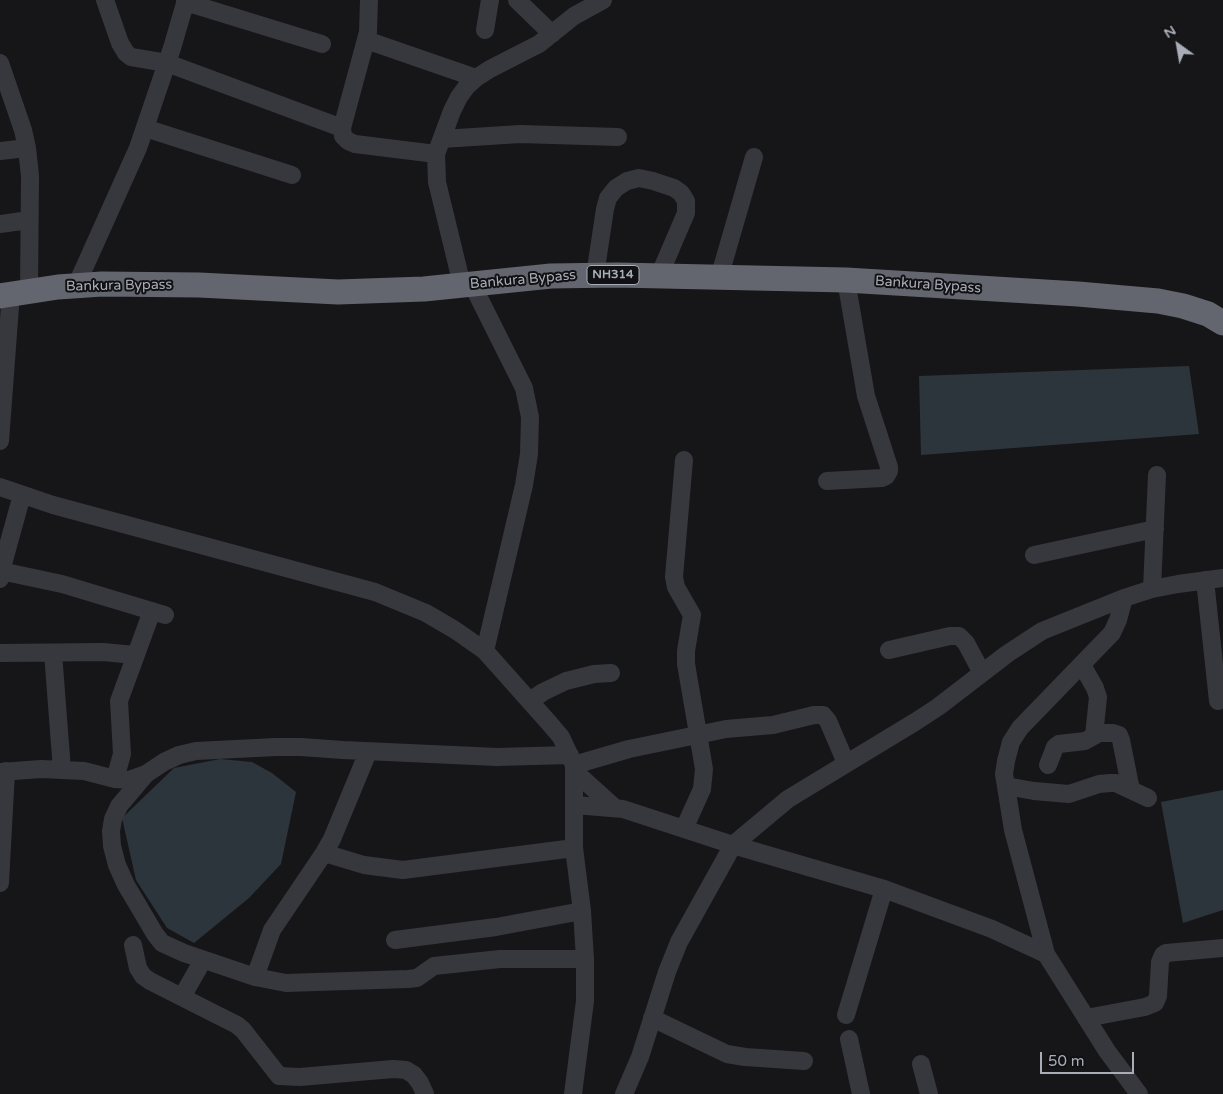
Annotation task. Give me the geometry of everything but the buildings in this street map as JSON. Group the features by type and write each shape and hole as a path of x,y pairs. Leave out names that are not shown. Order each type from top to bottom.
{"highway":[{"name":"Bankura Bypass","path":"13,293 102,284 199,285 338,292 424,289 551,276 595,275 846,280 1078,294 1158,301 1208,314 1223,323"}],"street":[{"path":"105,0 120,43 126,54 138,59 168,63 342,128"},
{"path":"369,0 366,40 342,128 343,136 348,141 356,144 439,146 520,134 618,136"},
{"path":"485,30 490,0"},
{"path":"517,0 552,34"},
{"path":"484,651 524,484 530,417 524,388 467,285 437,182 439,146 458,97 467,86 490,69 539,44 574,16 602,0"},
{"path":"76,286 145,128 168,63 186,1 322,44"},
{"path":"366,40 476,78"},
{"path":"0,441 13,293 29,220 30,176 28,148 2,73"},
{"path":"145,128 292,175"},
{"path":"0,151 28,148"},
{"path":"719,278 754,157"},
{"path":"595,275 608,198 616,188 627,181 639,178 674,188 682,193 686,201 686,213 659,276"},
{"path":"0,224 29,220"},
{"path":"827,481 882,478 889,471 866,396 846,280"},
{"path":"684,460 674,577 676,587 692,615 686,651 686,664 704,769 702,789 684,830"},
{"path":"1152,590 1157,475"},
{"path":"0,487 22,495 375,592 426,613 455,630 484,651 561,737 573,763 615,808"},
{"path":"22,495 6,527 0,575 62,584 158,613 136,655 119,701 122,749 115,779"},
{"path":"1034,555 1155,529"},
{"path":"624,1094 640,1057 679,942 733,845 788,799 886,741 938,707 1007,654 1042,632 1124,598 1178,584 1223,578"},
{"path":"1205,580 1218,701"},
{"path":"1124,598 1112,633 1020,728 1011,742 1004,774 1013,830 1046,954 1130,1091"},
{"path":"889,650 950,636 960,636 966,643 982,673"},
{"path":"0,653 103,652 136,655"},
{"path":"53,653 62,770"},
{"path":"1048,766 1055,748 1059,744 1090,740 1095,733 1098,697 1082,665"},
{"path":"530,701 566,680 594,674 611,674"},
{"path":"0,874 3,771 84,770 115,779 129,780 146,774 179,754 196,751 301,747 368,752 497,757 573,763 629,749 735,727 773,725 823,715 828,721 846,763"},
{"path":"1095,733 1119,735 1131,790"},
{"path":"255,977 272,930 324,853 368,752"},
{"path":"573,763 575,805 574,848 582,911 585,959 585,1002 573,1094"},
{"path":"146,774 119,806 113,819 111,831 112,846 117,866 126,885 162,943 184,953 255,977 286,983 417,978 434,966 500,959 585,959"},
{"path":"1006,786 1068,794 1104,782 1110,782 1148,798"},
{"path":"575,805 623,809 684,830 884,889 992,929 1046,954"},
{"path":"324,853 364,865 402,870 574,848"},
{"path":"846,1015 884,889"},
{"path":"395,940 496,927 582,911"},
{"path":"133,945 138,968 143,976 238,1025 279,1076 300,1077 393,1069 406,1070 414,1075 425,1094"},
{"path":"1086,1018 1151,1006 1155,1003 1158,996 1160,962 1166,953 1223,948"},
{"path":"182,997 203,960"},
{"path":"652,1018 727,1054 804,1061"},
{"path":"850,1039 860,1094"},
{"path":"921,1064 929,1094"}],"shaded area":[{"path":"1189,366 1199,434 921,455 919,376"},
{"path":"220,759 252,762 272,773 296,792 281,864 249,898 194,943 167,928 136,880 122,818 174,768"},
{"path":"1223,790 1223,910 1183,923 1161,802"}]}
